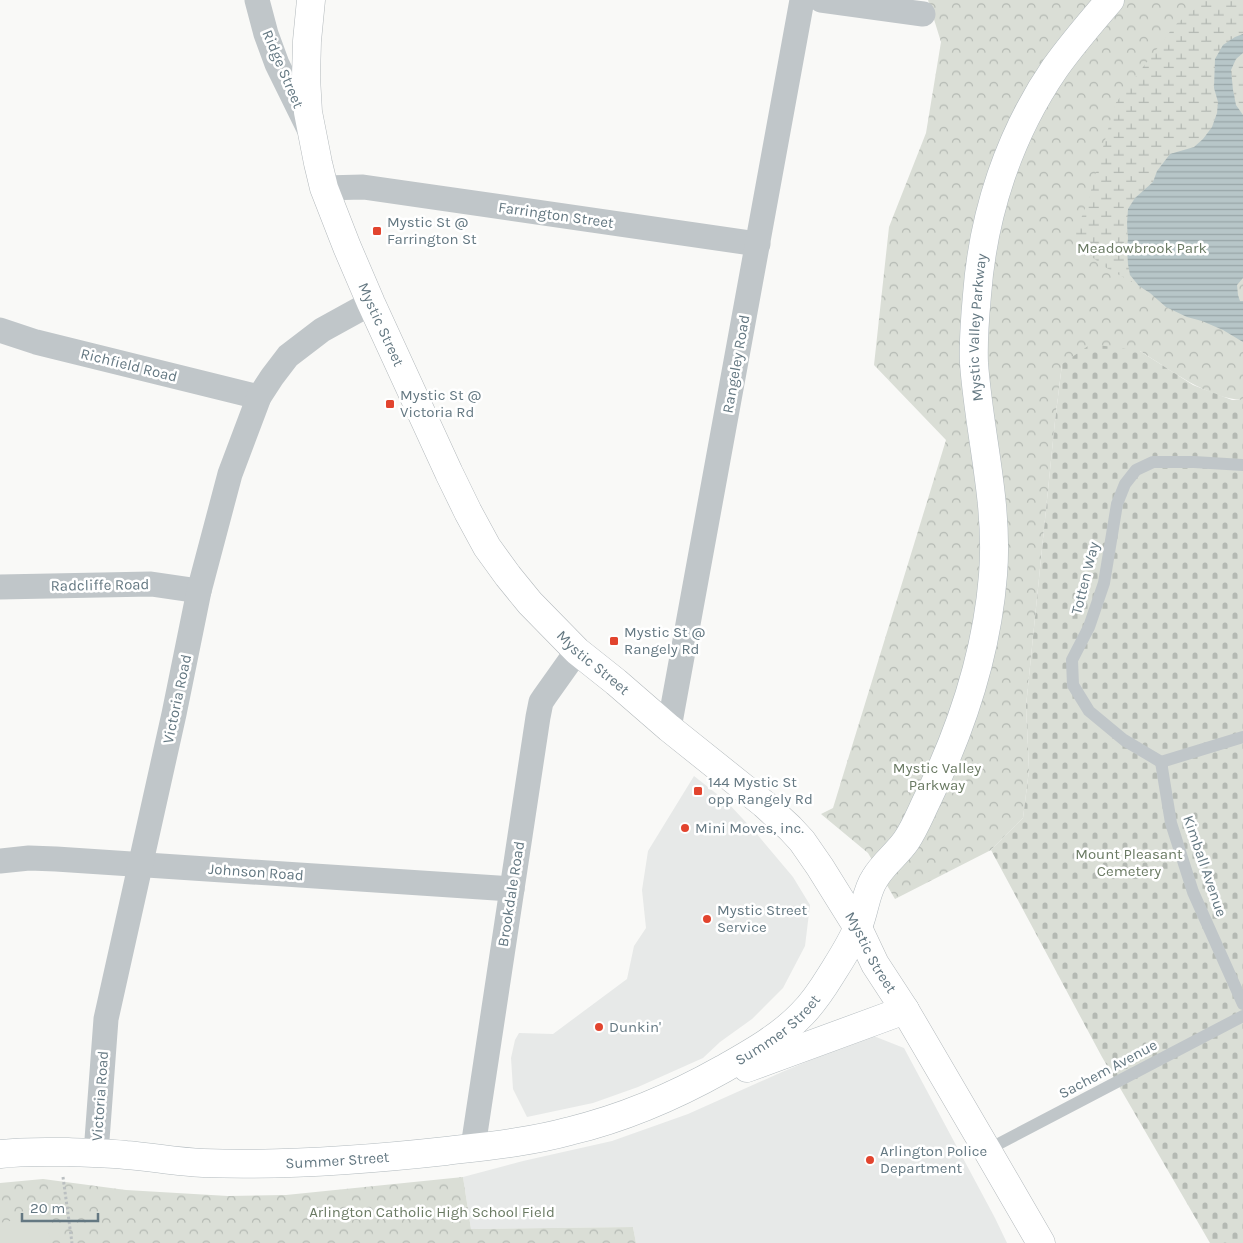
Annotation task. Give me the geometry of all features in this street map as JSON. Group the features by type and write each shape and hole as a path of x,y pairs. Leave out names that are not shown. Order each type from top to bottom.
{"main road":[{"name":"Mystic Street","path":"311,0 306,77 308,112 324,188 371,303 449,474 488,547 530,603 578,651 669,728 764,804 802,841 820,866 858,928 875,964 905,1010 1041,1243"},
{"name":"Mystic Valley Parkway","path":"858,928 873,880 905,843 943,768 959,726 974,677 986,627 993,580 995,542 974,358 978,278 983,240 992,203 1017,136 1037,98 1056,67 1110,0"},
{"name":"Summer Street","path":"666,1098 749,1055 780,1034 797,1019 821,990 858,928"},
{"name":"Summer Street","path":"0,1154 16,1152 96,1153 184,1162 233,1164 301,1163 504,1144 567,1132 596,1124 905,1010"}],"street":[{"name":"Ridge Street","path":"257,0 266,34 278,64 313,138"},
{"name":"Rangeley Road","path":"669,728 802,0"},
{"path":"821,0 923,14"},
{"name":"Farrington Street","path":"324,188 363,187 758,244"},
{"name":"Victoria Road","path":"96,1153 106,1019 172,723 199,591 230,474 259,397 288,356 322,330 371,303"},
{"name":"Richfield Road","path":"0,330 36,342 259,397"},
{"name":"Radcliffe Road","path":"0,587 152,584 199,591"},
{"name":"Brookdale Road","path":"473,1148 539,710 545,696 578,651"},
{"name":"Johnson Road","path":"0,861 28,858 56,859 512,888"}],"lane":[{"name":"Totten Way","path":"1161,762 1124,740 1089,711 1073,686 1072,660 1089,627 1104,583 1117,504 1125,484 1136,470 1153,462 1243,464"},
{"path":"1161,762 1243,737"},
{"name":"Kimball Avenue","path":"1161,762 1171,822 1193,892 1243,1004"},
{"name":"Sachem Avenue","path":"987,1150 1243,1016"}],"path":[{"path":"63,1177 72,1243"}],"shaded area":[{"path":"1243,34 1243,53 1236,59 1231,70 1236,105 1243,115 1243,278 1237,285 1240,301 1243,301 1243,342 1223,330 1166,307 1139,286 1130,275 1127,224 1128,209 1135,198 1153,182 1157,171 1170,154 1194,147 1212,127 1217,113 1218,102 1214,88 1215,59 1223,45"},
{"path":"694,776 727,802 793,877 810,905 805,946 783,988 752,1019 720,1042 703,1058 638,1087 593,1103 527,1117 513,1089 511,1058 515,1040 519,1033 553,1034 627,979 634,946 646,928 642,890 648,851"},
{"path":"871,1035 904,1048 1007,1243 636,1243 633,1227 471,1229 463,1177 612,1141 688,1114"}],"green space":[{"name":"Mystic Valley Parkway","path":"928,0 1243,0 1243,400 1230,398 1203,389 1140,351 1062,364 1026,706 1029,770 1023,818 991,850 895,899 868,853 821,814 833,808 946,440 874,365 889,227 926,133 941,42"},
{"path":"1206,0 1243,0 1243,34 1235,37 1214,88 1218,102 1217,113 1212,127 1194,147 1170,154 1157,171 1153,182 1135,198 1127,224 1127,249 1130,275 1139,286 1105,267 1079,247 1075,234 1089,198 1115,104 1175,25"},
{"path":"1243,53 1243,115 1236,105 1231,69 1236,59"},
{"name":"Mount Pleasant Cemetery","path":"1091,344 1140,351 1193,385 1232,400 1243,400 1243,1243 1210,1243 1102,1057 991,850 1023,818 1029,770 1026,706 1062,364"},
{"name":"Arlington Catholic High School Field","path":"463,1177 471,1229 633,1227 636,1243 0,1243 0,1183 43,1179 126,1190 228,1196 286,1195"},
{"path":"45,1214 51,1243 0,1243 0,1223"}],"place":[{"name":"Mystic St @ Farrington St","path":"377,231"},
{"name":"Mystic St @ Victoria Rd","path":"390,404"},
{"name":"Mystic St @ Rangely Rd","path":"614,641"},
{"name":"144 Mystic St opp Rangely Rd","path":"698,791"},
{"name":"Mini Moves, inc.","path":"685,828"},
{"name":"Mystic Street Service","path":"707,919"},
{"name":"Dunkin'","path":"599,1027"},
{"name":"Arlington Police Department","path":"870,1160"}],"park label":[{"name":"Meadowbrook Park","path":"1142,248"}]}
